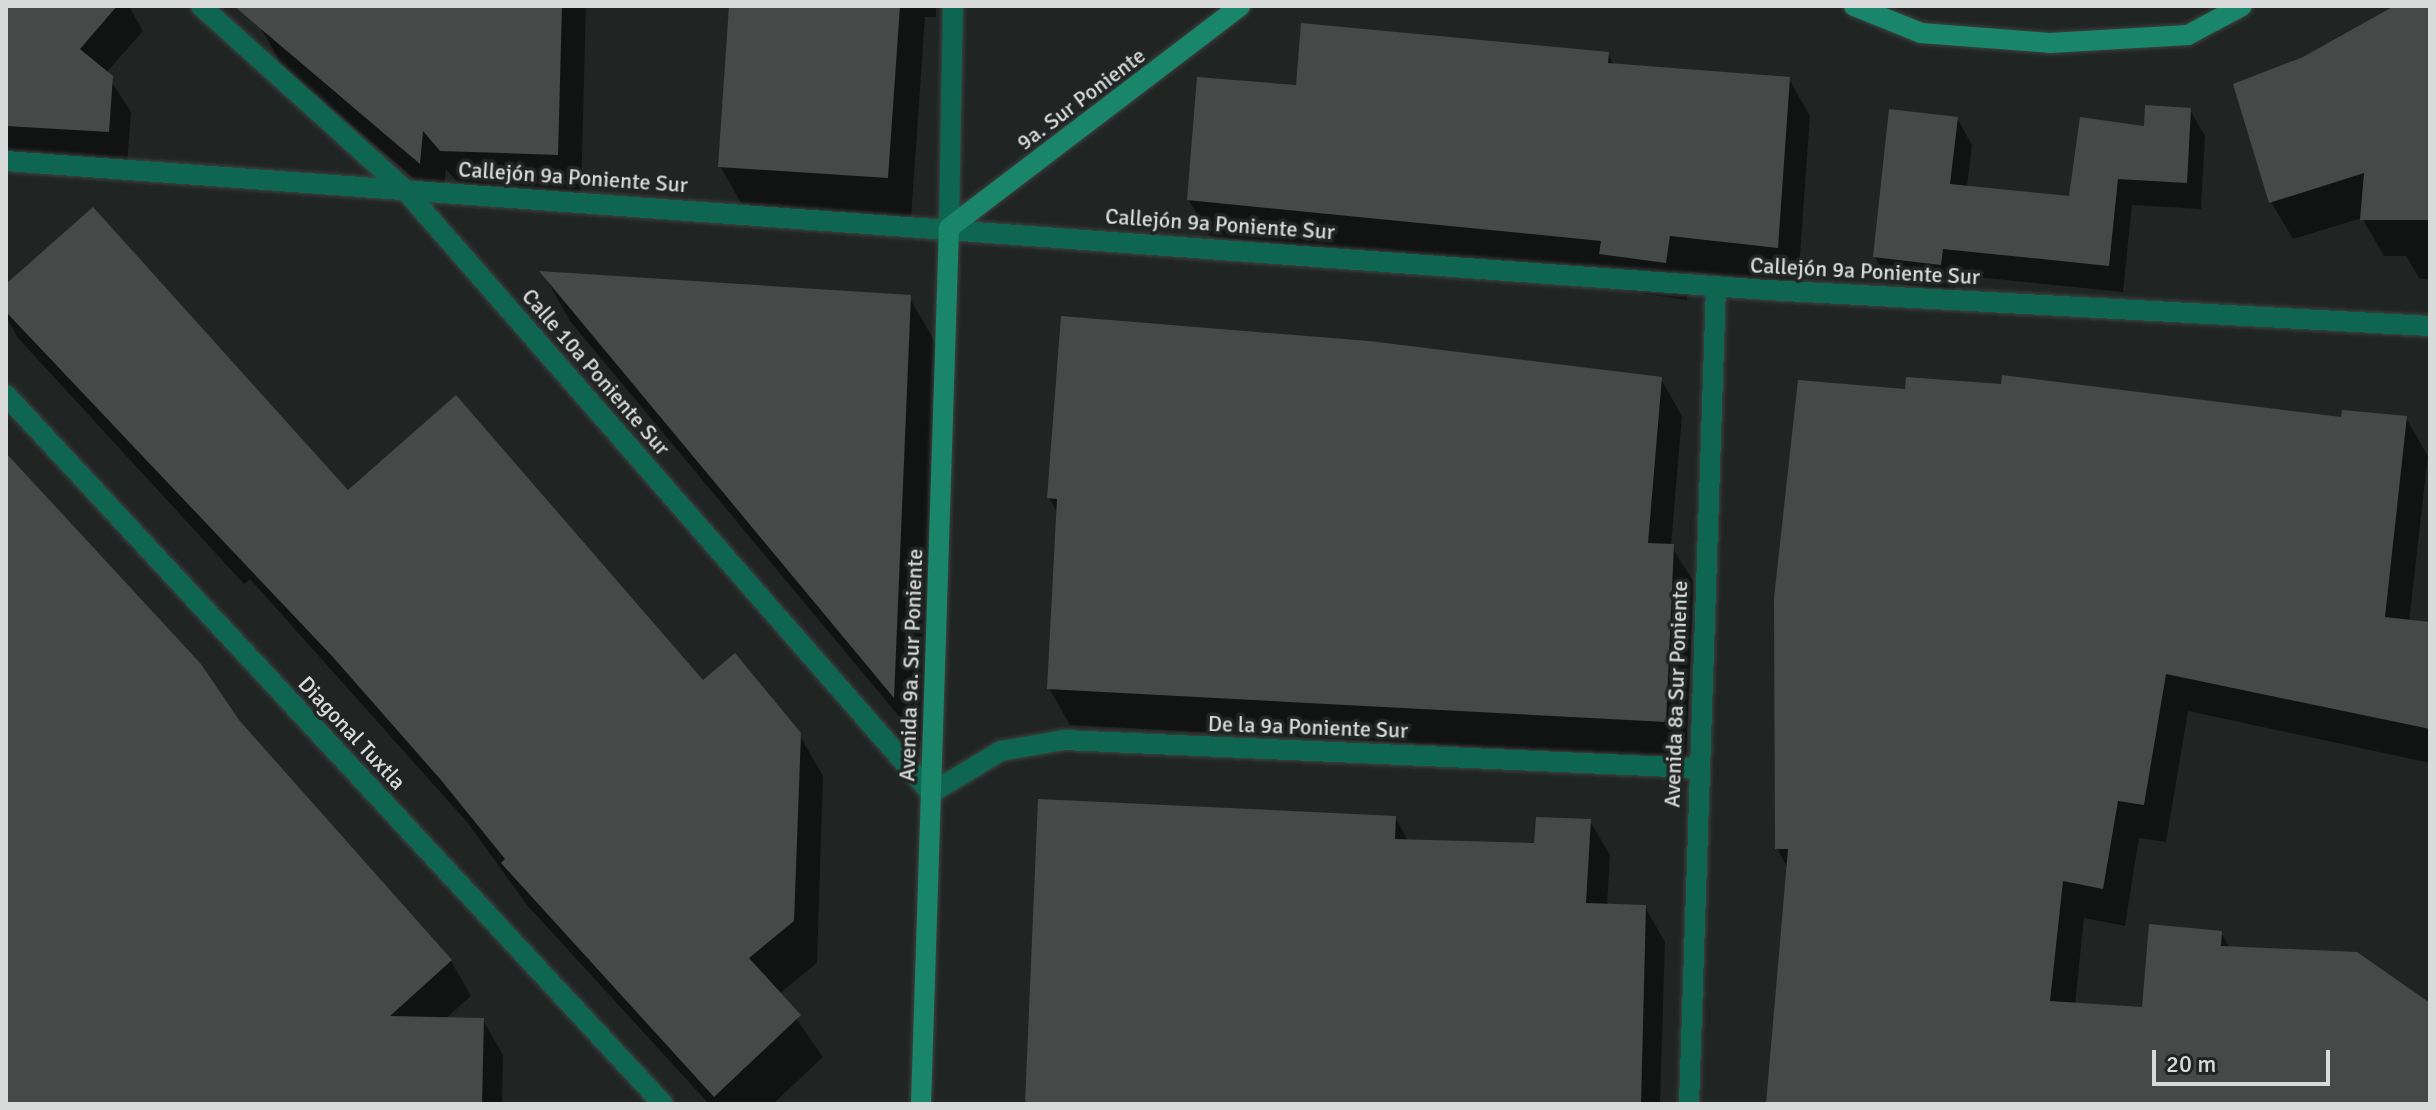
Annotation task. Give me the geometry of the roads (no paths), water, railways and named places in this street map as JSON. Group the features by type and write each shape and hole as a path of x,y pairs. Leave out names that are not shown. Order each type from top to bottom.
{"main road":[{"name":"9a. Sur Poniente","path":"949,228 1240,6"},
{"path":"1854,6 1921,33 2050,43 2188,35 2242,6"},
{"name":"Avenida 9a. Sur Poniente","path":"921,1104 949,228"}],"street":[{"name":"Calle 10a Poniente Sur","path":"201,6 405,190 931,793"},
{"path":"949,228 953,6"},
{"name":"Callejón 9a Poniente Sur","path":"6,161 1716,286 2430,326"},
{"name":"Avenida 8a Sur Poniente","path":"1689,1104 1696,768 1716,286"},
{"name":"Diagonal Tuxtla","path":"6,395 663,1104"},
{"name":"De la 9a Poniente Sur","path":"931,793 1001,751 1064,740 1696,768"}]}
